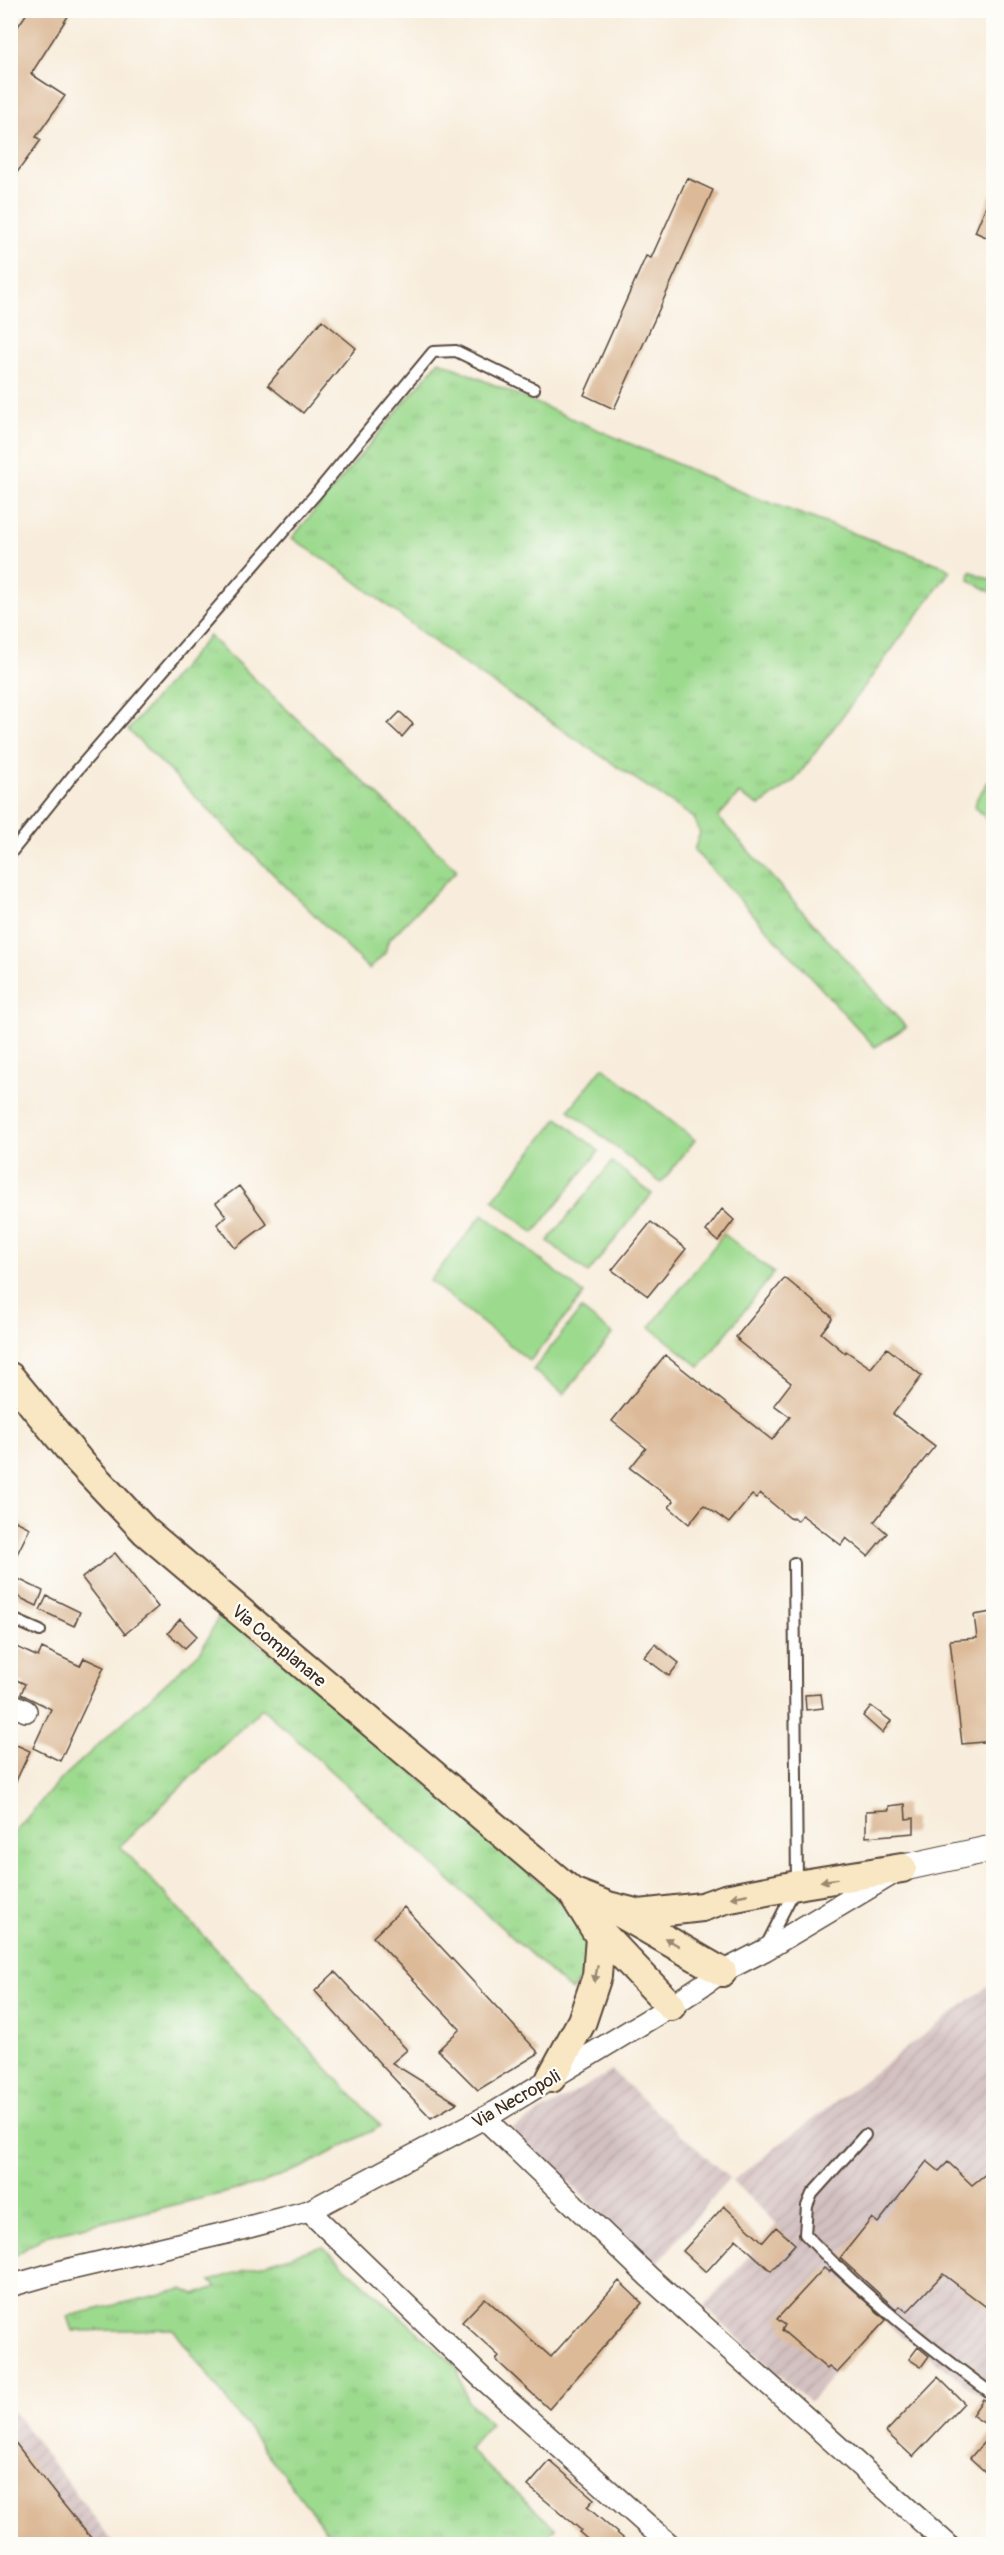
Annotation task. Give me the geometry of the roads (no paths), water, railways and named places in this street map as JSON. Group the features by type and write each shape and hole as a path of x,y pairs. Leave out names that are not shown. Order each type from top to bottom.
{"main road":[{"name":"Via Complanare","path":"10,1377 79,1461 145,1531 599,1913"},
{"path":"599,1913 640,1914 702,1906 725,1899 797,1885 902,1868"},
{"path":"599,1913 722,1971"},
{"path":"599,1913 671,2006"},
{"path":"551,2079 582,2021 597,1976 599,1913"}],"street":[{"name":"Via Necropoli","path":"10,2286 62,2271 309,2211 484,2118 671,2006 722,1971 765,1950 902,1868 993,1848"},
{"path":"484,2118 649,2277 947,2544"},
{"path":"309,2211 482,2378 669,2544"}],"lane":[{"path":"10,854 74,774 307,504 433,352 456,351 534,389"},
{"path":"765,1950 797,1885 794,1563"},
{"path":"10,1618 40,1631"},
{"path":"865,2135 812,2194 807,2206 806,2234 843,2274 908,2330 993,2395"}]}
